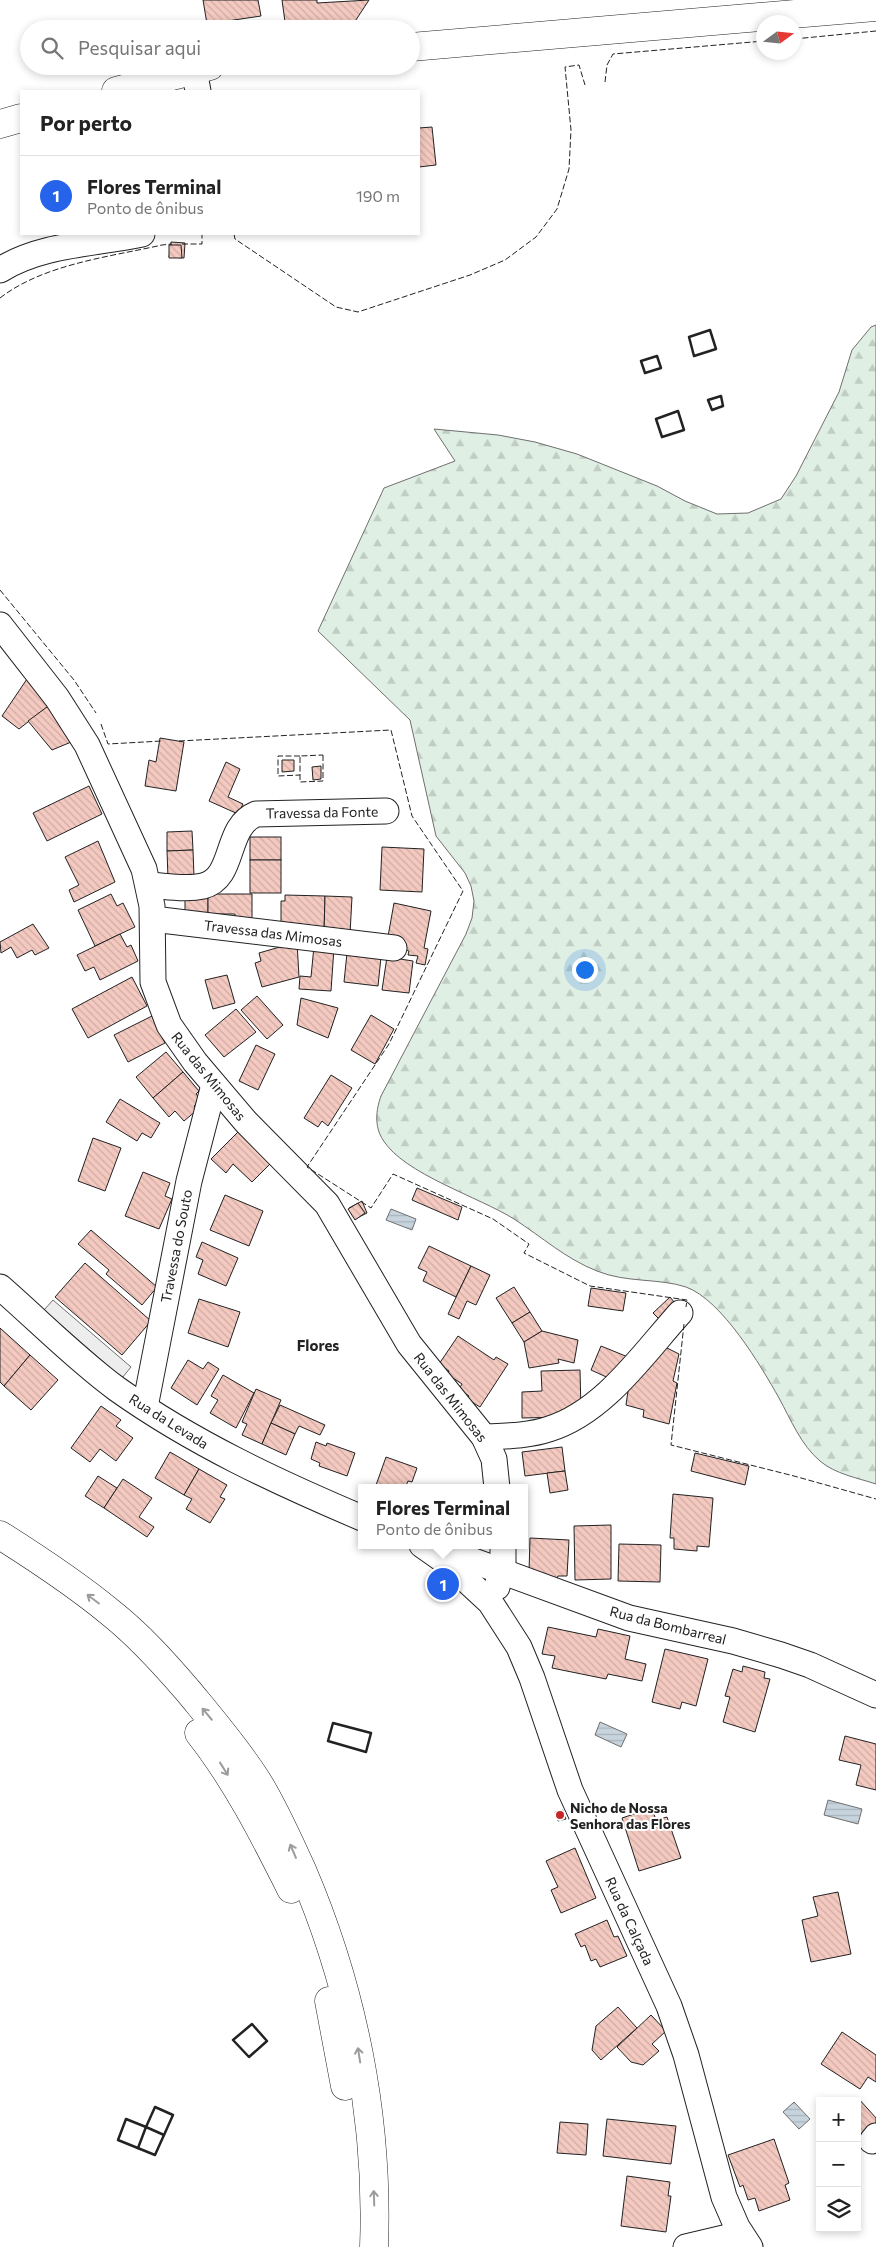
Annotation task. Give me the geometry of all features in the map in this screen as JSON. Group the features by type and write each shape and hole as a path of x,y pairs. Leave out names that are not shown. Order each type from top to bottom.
{"main road":[{"path":"420,46 876,7"},
{"path":"122,90 201,76"},
{"path":"0,124 20,118"},
{"path":"0,1535 52,1568 112,1613 159,1658 214,1722 256,1780 290,1843 314,1900 336,1961 356,2035 356,2247"},
{"path":"0,1556 59,1595 121,1645 168,1694 218,1758 257,1821 291,1889 316,1952 357,2101 373,2185 374,2247"}],"street":[{"path":"0,270 11,259 136,235"},
{"name":"Rua das Mimosas","path":"0,625 57,698 92,754 149,885 152,919 152,969 162,1009 177,1038 246,1122 327,1204 410,1344 484,1437 494,1459 497,1484"},
{"name":"Travessa da Fonte","path":"149,885 199,887 213,882 222,870 236,832 247,819 256,814 386,811"},
{"name":"Travessa das Mimosas","path":"152,919 394,948"},
{"name":"Travessa do Souto","path":"145,1407 189,1181 214,1085"},
{"name":"Rua da Levada","path":"0,1287 98,1375 145,1407 245,1466 358,1516"},
{"path":"484,1437 538,1432 563,1424 584,1412 601,1399 680,1313"},
{"path":"428,1549 449,1564 490,1602 502,1571 504,1549"},
{"name":"Rua da Bombarreal","path":"442,1549 629,1618 726,1639 781,1654 810,1664 876,1695"},
{"name":"Rua da Calçada","path":"490,1602 512,1633 526,1662 575,1802 669,2006 686,2054 722,2189 746,2240"},
{"path":"686,2247 746,2240"}],"green space":[{"path":"876,325 876,1484 833,1469 813,1455 802,1440 751,1352 726,1319 700,1294 676,1284 608,1275 586,1266 564,1254 514,1219 407,1164 383,1140 378,1129 377,1118 381,1096 466,934 472,918 474,901 471,886 465,873 436,836 410,720 318,631 384,488 455,461 434,429 498,435 535,442 577,454 657,486 685,501 717,514 748,513 781,499 796,476 839,392 852,350 871,327"}],"shaded area":[{"path":"391,1209 416,1219 412,1230 386,1220"},
{"path":"53,1300 131,1367 122,1378 44,1310"},
{"path":"600,1722 627,1734 621,1747 595,1735"},
{"path":"828,1800 862,1809 858,1824 824,1815"},
{"path":"794,2102 810,2119 799,2129 783,2112"}],"building":[{"path":"203,0 258,0 261,16 234,20 206,20"},
{"path":"282,0 317,0 317,3 369,0 356,20 285,20"},
{"path":"432,127 436,165 420,167 420,128"},
{"path":"171,242 185,243 184,258 169,257"},
{"path":"169,245 181,245 182,258 169,258"},
{"path":"27,679 51,704 19,729 2,716"},
{"path":"51,704 76,740 52,750 28,721"},
{"path":"160,738 184,742 176,791 145,786 149,760 156,762"},
{"path":"282,760 294,760 294,771 282,772"},
{"path":"226,762 240,769 228,797 243,804 238,814 209,801"},
{"path":"321,766 321,779 313,780 312,767"},
{"path":"89,786 102,814 47,841 33,813"},
{"path":"192,831 193,850 167,851 167,832"},
{"path":"250,837 281,837 281,860 250,860"},
{"path":"98,841 115,882 74,902 69,890 79,885 65,857"},
{"path":"382,847 424,849 422,892 380,890"},
{"path":"193,850 194,877 168,878 167,851"},
{"path":"250,860 281,860 281,893 250,893"},
{"path":"111,894 117,906 123,903 135,927 95,946 78,910"},
{"path":"185,894 208,894 208,914 185,914"},
{"path":"208,894 252,894 252,920 235,920 235,914 208,914"},
{"path":"285,895 325,896 324,933 281,928 281,901 285,901"},
{"path":"325,896 352,897 350,934 324,933"},
{"path":"394,903 431,911 424,948 428,949 425,965 416,963 418,956 408,955 409,951 387,942"},
{"path":"33,924 49,948 35,955 32,950 17,958 11,947 1,953 0,942"},
{"path":"120,934 127,947 131,945 138,961 100,980 94,967 85,971 77,955"},
{"path":"297,942 299,977 262,987 255,963 261,961 259,953"},
{"path":"314,946 334,948 331,991 299,989 300,976 311,977"},
{"path":"347,953 381,957 378,986 344,982"},
{"path":"387,957 413,961 409,993 382,990"},
{"path":"227,975 235,1003 213,1009 205,980"},
{"path":"132,977 147,1006 88,1038 72,1009"},
{"path":"257,996 283,1025 267,1039 241,1010"},
{"path":"301,998 338,1008 328,1038 297,1025"},
{"path":"236,1009 256,1032 224,1057 205,1035"},
{"path":"371,1015 394,1029 375,1064 351,1050"},
{"path":"152,1016 165,1043 128,1062 114,1035"},
{"path":"256,1045 275,1054 258,1090 239,1081"},
{"path":"166,1052 183,1072 153,1098 136,1077"},
{"path":"183,1072 199,1091 196,1094 201,1100 194,1106 197,1110 184,1121 175,1111 169,1117 153,1098"},
{"path":"331,1075 352,1088 328,1126 322,1121 318,1127 304,1118"},
{"path":"120,1099 160,1123 151,1138 142,1133 137,1141 106,1122"},
{"path":"242,1128 274,1160 252,1182 233,1164 226,1173 211,1159"},
{"path":"93,1138 121,1148 105,1191 78,1181"},
{"path":"143,1172 170,1183 165,1196 172,1199 159,1229 125,1216"},
{"path":"417,1188 462,1207 458,1220 412,1200"},
{"path":"225,1195 263,1211 249,1246 210,1230"},
{"path":"362,1201 367,1213 355,1219 349,1208"},
{"path":"358,1203 365,1213 355,1220 348,1209"},
{"path":"91,1230 157,1287 142,1305 106,1274 109,1270 78,1244"},
{"path":"202,1242 238,1258 226,1286 198,1274 203,1260 196,1257"},
{"path":"429,1246 471,1266 456,1297 423,1281 427,1272 418,1268"},
{"path":"85,1263 151,1321 122,1355 55,1297"},
{"path":"471,1266 490,1275 476,1305 467,1301 459,1319 448,1314"},
{"path":"514,1287 530,1312 512,1323 496,1298"},
{"path":"591,1288 626,1293 623,1311 588,1306"},
{"path":"670,1297 679,1308 663,1323 653,1313"},
{"path":"199,1299 240,1312 228,1347 188,1333"},
{"path":"530,1312 542,1331 524,1342 512,1323"},
{"path":"0,1328 30,1355 4,1386 0,1382"},
{"path":"542,1331 578,1340 574,1363 558,1359 559,1363 529,1368 524,1342"},
{"path":"458,1336 494,1360 496,1357 508,1364 480,1407 467,1399 469,1396 459,1389 462,1384 447,1374 449,1371 439,1364"},
{"path":"657,1343 679,1354 673,1381 677,1383 669,1424 643,1417 644,1410 626,1405 630,1377"},
{"path":"601,1346 628,1357 613,1380 591,1370"},
{"path":"30,1355 58,1380 31,1410 4,1386"},
{"path":"188,1360 203,1369 208,1362 219,1369 197,1405 171,1388"},
{"path":"580,1370 581,1411 565,1417 522,1418 522,1392 542,1391 541,1371"},
{"path":"223,1375 254,1393 236,1428 210,1413 218,1400 211,1396"},
{"path":"256,1389 281,1400 262,1444 242,1435 247,1424 242,1422"},
{"path":"280,1405 325,1425 320,1435 299,1426 295,1434 271,1423"},
{"path":"101,1406 121,1420 116,1426 133,1438 116,1461 100,1449 90,1462 71,1448"},
{"path":"271,1423 295,1434 286,1455 262,1444"},
{"path":"316,1442 326,1446 327,1443 355,1453 347,1476 319,1466 320,1463 311,1459"},
{"path":"562,1447 565,1471 525,1476 522,1452"},
{"path":"170,1452 199,1469 184,1495 155,1478"},
{"path":"695,1453 749,1466 745,1485 691,1471"},
{"path":"386,1457 417,1468 412,1482 408,1481 407,1484 376,1484"},
{"path":"199,1469 227,1485 220,1497 225,1499 210,1523 186,1509 192,1499 184,1495"},
{"path":"565,1471 568,1490 550,1493 547,1473"},
{"path":"98,1476 117,1488 104,1508 85,1496"},
{"path":"123,1479 152,1498 139,1517 154,1527 147,1537 104,1508"},
{"path":"673,1494 713,1498 709,1547 697,1546 697,1551 674,1549 674,1538 670,1538"},
{"path":"611,1525 611,1579 575,1580 574,1526"},
{"path":"530,1538 569,1540 567,1576 558,1576 557,1579 529,1572"},
{"path":"619,1544 661,1545 660,1582 618,1581"},
{"path":"440,1576 450,1588 446,1592 435,1580"},
{"path":"548,1627 596,1637 598,1629 630,1636 625,1659 646,1664 642,1681 608,1674 606,1679 552,1668 555,1656 542,1654"},
{"path":"665,1649 708,1659 696,1706 682,1702 680,1709 652,1702"},
{"path":"743,1666 765,1672 764,1678 770,1679 755,1732 723,1722 730,1697 725,1696 733,1669 742,1672"},
{"path":"845,1736 876,1744 876,1790 856,1785 861,1765 839,1760"},
{"path":"652,1808 656,1820 667,1817 681,1858 639,1871 622,1818"},
{"path":"563,1810 566,1819 558,1821 555,1812"},
{"path":"575,1848 596,1898 561,1913 551,1890 558,1887 546,1861"},
{"path":"838,1892 851,1954 811,1962 802,1920 818,1916 813,1897"},
{"path":"607,1920 614,1937 618,1936 627,1956 600,1967 596,1959 591,1961 585,1945 581,1947 575,1934"},
{"path":"618,2007 637,2028 601,2060 592,2050 596,2026"},
{"path":"651,2015 666,2031 652,2044 659,2051 643,2065 631,2062 617,2047"},
{"path":"842,2032 876,2055 876,2082 868,2077 860,2089 821,2064"},
{"path":"861,2101 876,2118 876,2123 861,2137"},
{"path":"607,2119 676,2126 671,2164 603,2156"},
{"path":"560,2122 588,2124 586,2155 557,2153"},
{"path":"774,2139 789,2183 785,2185 790,2200 759,2211 755,2198 748,2200 743,2185 740,2187 728,2155"},
{"path":"627,2176 670,2182 668,2196 671,2196 666,2232 621,2226"}],"fence":[{"path":"801,38 876,31"},
{"path":"605,82 607,65 613,54 756,42"},
{"path":"234,235 235,239 336,307 358,312 470,275 505,260 536,237 557,209 569,169 571,130 565,67 579,65 585,85"},
{"path":"182,244 202,244 202,235"},
{"path":"0,298 17,286 57,269 99,258 172,244"},
{"path":"0,590 74,680 96,713"},
{"path":"101,724 108,744 162,741"},
{"path":"179,741 391,730 412,816 463,891 389,1044 307,1167 371,1208 393,1174 493,1219 529,1244 524,1253 590,1286 687,1300 686,1307"},
{"path":"323,755 323,781 300,782 300,756 323,755"},
{"path":"300,756 278,756 278,776 300,775"},
{"path":"684,1324 671,1445 876,1499"}],"wall":[{"path":"710,330 716,349 694,356 689,337 710,330"},
{"path":"657,356 661,368 645,373 641,361 657,356"},
{"path":"721,396 723,406 712,410 708,400 721,396"},
{"path":"678,411 684,430 662,437 656,419 678,411"},
{"path":"333,1723 371,1733 366,1752 328,1741 333,1723"},
{"path":"252,2024 267,2041 249,2057 233,2040 252,2024"},
{"path":"155,2107 173,2115 155,2155 118,2140 126,2119 146,2127 155,2107"},
{"path":"138,2148 146,2127 164,2135"}],"place":[{"name":"Flores Terminal","path":"443,1584"},
{"name":"Nicho de Nossa Senhora das Flores","path":"560,1815"}],"district":[{"name":"Flores","path":"318,1345"}]}
